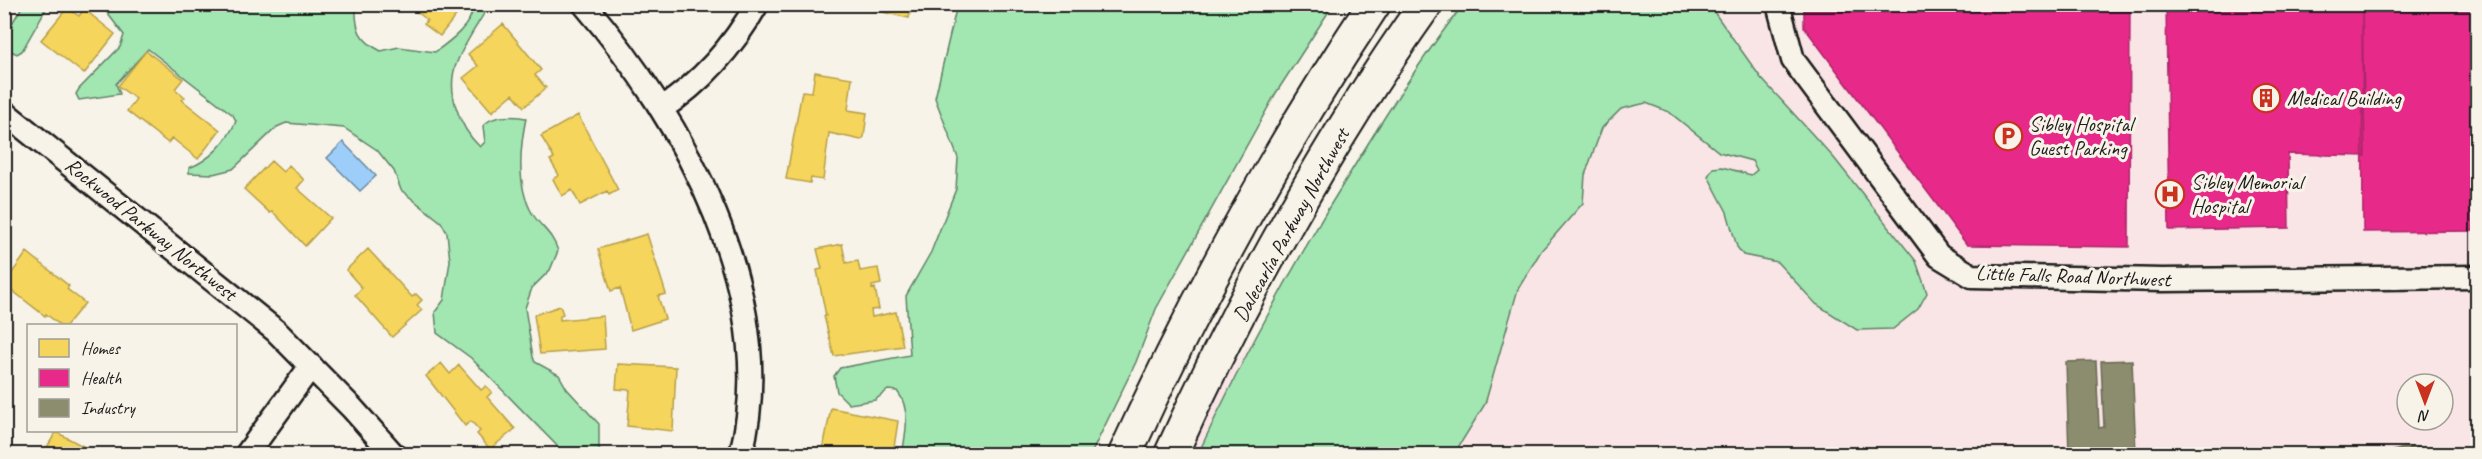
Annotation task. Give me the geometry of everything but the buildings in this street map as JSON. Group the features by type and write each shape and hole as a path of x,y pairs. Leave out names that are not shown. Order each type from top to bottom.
{"main road":[{"name":"Dalecarlia Parkway Northwest","path":"1125,454 1222,258 1296,128 1374,4"},
{"name":"Dalecarlia Parkway Northwest","path":"1171,454 1224,345 1294,215 1366,94 1426,4"}],"street":[{"path":"584,4 623,52 661,109 694,167 711,205 741,303 749,343 750,379 741,454"},
{"path":"661,109 698,82 717,63 757,4"},
{"name":"Little Falls Road Northwest","path":"1778,4 1793,60 1939,256 1972,276 2162,280 2478,277"},
{"name":"Rockwood Parkway Northwest","path":"4,112 220,284 311,366 393,454"},
{"path":"247,454 311,366"}],"shaded area":[{"path":"1485,5 2477,5 2477,454 1188,454 1205,407"}],"green space":[{"path":"23,5 48,5 22,51 17,54 7,49 5,35"},
{"path":"101,5 356,5 356,21 360,33 374,47 381,51 399,47 435,52 465,26 473,5 489,5 457,62 453,84 456,108 472,139 480,147 485,142 483,126 487,122 503,117 526,118 521,153 523,190 532,213 553,239 558,251 550,270 532,288 525,308 533,357 535,362 559,375 567,389 599,424 599,449 604,454 565,454 471,358 437,333 435,312 444,300 450,261 447,233 441,222 401,190 394,171 377,150 344,128 286,123 277,127 233,169 213,174 189,173 189,168 197,165 217,149 228,136 236,121 233,115 148,49 116,84 120,94 79,100 76,94 79,89 120,47 124,35"},
{"path":"957,5 1333,5 1276,93 1156,309 1136,362 1091,454 902,454 906,413 897,391 888,390 875,400 849,404 837,392 834,376 840,368 910,355 906,296 931,252 956,189 958,158 935,98"},
{"path":"1463,5 1709,5 1761,78 1834,158 1916,261 1927,293 1918,309 1893,329 1857,330 1816,304 1777,262 1743,255 1737,247 1727,212 1708,176 1713,168 1722,167 1751,175 1757,170 1752,161 1719,152 1669,112 1646,103 1621,109 1602,128 1585,175 1583,203 1541,251 1518,289 1485,404 1454,454 1198,454 1235,377 1338,191 1397,97"}],"water":[{"path":"343,142 376,176 360,191 327,158"}],"place":[{"name":"Medical Building","path":"2266,98"},
{"name":"Sibley Hospital Guest Parking","path":"2008,136"},
{"name":"Sibley Memorial Hospital","path":"2170,194"}]}
